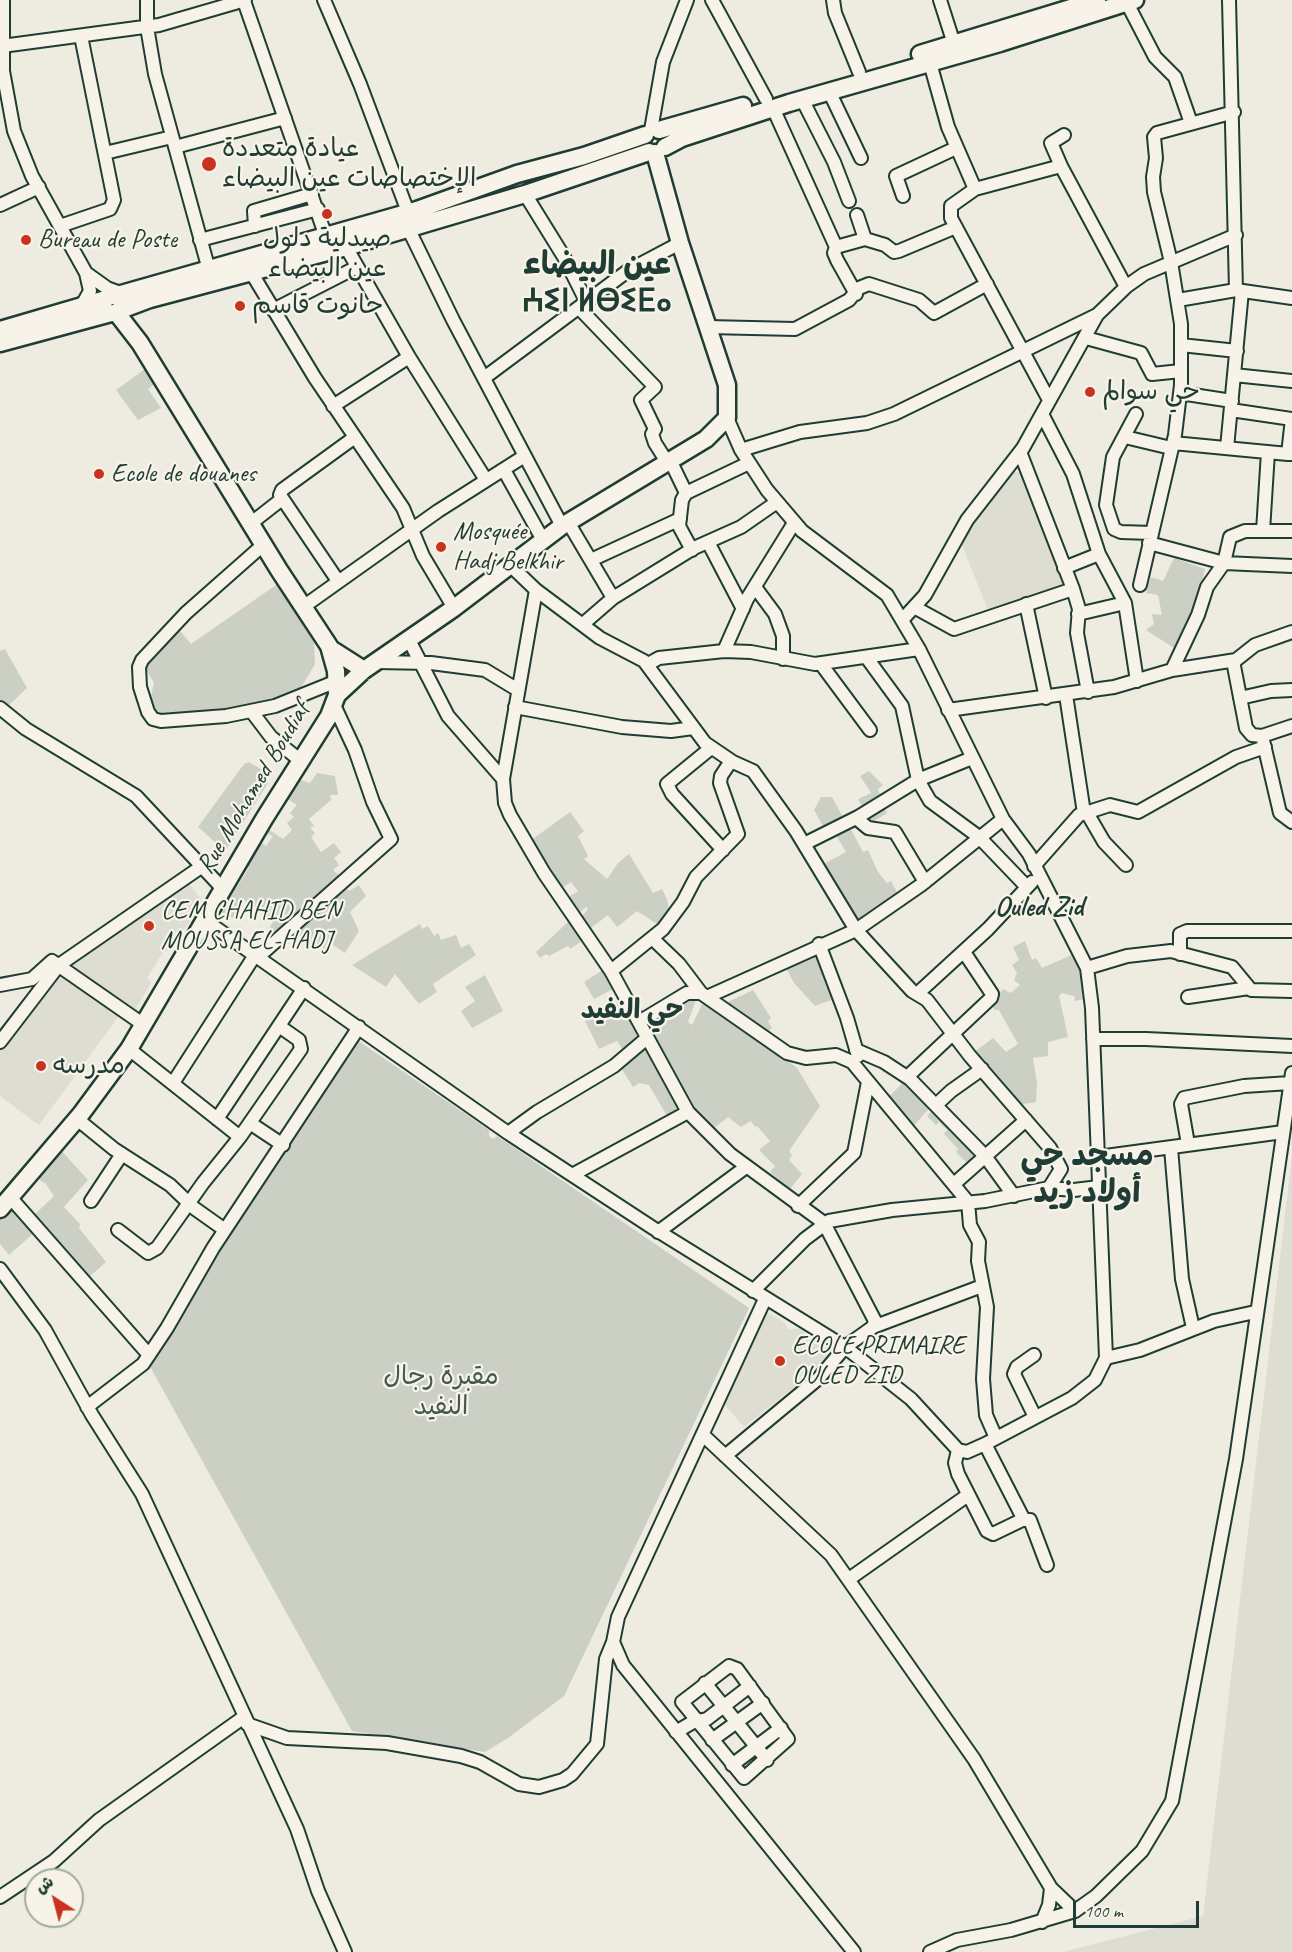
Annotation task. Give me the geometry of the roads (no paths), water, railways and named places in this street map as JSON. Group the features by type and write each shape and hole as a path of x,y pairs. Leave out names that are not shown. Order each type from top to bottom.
{"main road":[{"path":"0,343 209,270 326,237 525,194 656,150 769,104 859,72 954,44 1074,3 1097,0"},
{"path":"0,330 81,307 150,299 346,247 517,174 584,156 651,132 769,104 802,99 930,63 1131,1"},
{"path":"336,694 370,666 454,608 565,524 706,439 727,418 727,385 680,243 656,150 665,135 651,132"},
{"name":"Rue Mohamed Boudiaf","path":"5,1203 77,1119 129,1049 301,761 336,694 331,649 263,545 114,304"},
{"name":"Rue Mohamed Boudiaf","path":"331,649 370,666"}],"street":[{"path":"3,0 2,46 5,110 39,187 86,273 90,291 81,307"},
{"path":"147,0 147,27 155,74 209,270"},
{"path":"2,46 147,27 245,0 326,237"},
{"path":"324,0 360,84 408,220 484,378 524,457 613,598"},
{"path":"651,132 663,62 687,0"},
{"path":"833,0 835,13 859,72"},
{"path":"940,0 954,44"},
{"path":"1227,448 1237,351 1239,291 1229,0"},
{"path":"715,1 769,104 836,248 834,253 837,260 856,294"},
{"path":"1131,1 1155,57 1175,77 1191,123"},
{"path":"60,226 102,212 113,205 114,193 81,36"},
{"path":"930,63 956,148 975,189"},
{"path":"829,91 861,158"},
{"path":"802,99 834,162 849,201"},
{"path":"1140,585 1172,446 1181,371 1178,300 1154,192 1153,177 1156,158 1154,137 1156,133 1234,112"},
{"path":"105,153 173,142 285,118"},
{"path":"1064,135 1052,143 1061,166 1126,287"},
{"path":"903,196 896,176 956,148"},
{"path":"1049,400 951,218 951,206 975,189 1025,178 1061,166"},
{"path":"0,205 39,187"},
{"path":"255,226 255,212 312,194"},
{"path":"525,194 564,257 585,317 654,387 640,399 655,429 652,434 655,443 669,461 686,493"},
{"path":"200,240 318,209"},
{"path":"857,215 865,239"},
{"path":"836,248 865,239 885,245 894,252 956,227"},
{"path":"741,450 800,432 876,420 919,402 1097,315 1126,287 1144,274 1236,235"},
{"path":"484,378 639,264 680,243"},
{"path":"346,247 486,480"},
{"path":"273,310 357,267"},
{"path":"251,272 333,406 403,508 412,531 454,608"},
{"path":"86,273 107,288 114,304"},
{"path":"708,327 795,329 849,300 859,288 869,284 919,300 934,313 987,284"},
{"path":"1178,300 1239,291 1292,298"},
{"path":"903,619 925,595 967,520 1020,452 1097,315"},
{"path":"1086,338 1142,353 1152,374 1181,371"},
{"path":"1181,345 1237,351"},
{"path":"333,406 410,357"},
{"path":"1234,375 1292,381"},
{"path":"1125,437 1172,446 1290,454 1292,419 1180,393"},
{"path":"1042,414 1072,474 1100,554 1125,603 1137,681"},
{"path":"1136,414 1113,457 1107,510 1114,529 1150,538 1224,563 1292,566"},
{"path":"206,921 508,1133 658,1232 845,1347 912,1399 958,1450 966,1452 990,1441 1072,1398 1090,1385 1101,1374 1106,1358 1093,1039 1087,968 1029,854 1003,819 903,619 887,595 822,548 794,523 749,463 727,418"},
{"path":"338,581 282,499 282,490 355,437"},
{"path":"1020,452 1073,589 1078,614 1077,633 1088,692"},
{"path":"1263,531 1268,452"},
{"path":"303,607 486,480 524,457"},
{"path":"692,550 679,526 682,500 686,493 749,463"},
{"path":"504,470 543,540"},
{"path":"250,524 282,499"},
{"path":"583,624 613,598 692,550 741,526 777,502"},
{"path":"591,560 680,519"},
{"path":"724,651 755,587 794,523"},
{"path":"1172,670 1198,615 1207,587 1224,563 1230,537 1245,531 1292,531"},
{"path":"708,542 743,609"},
{"path":"173,1083 257,956 391,839 373,802 336,694 301,697 252,712 179,721 155,720 145,705 140,687 139,667 142,660 169,630 263,545"},
{"path":"1064,568 1100,554"},
{"path":"511,566 536,590 610,644 648,664 693,728 711,748 730,761 753,771 804,844 856,930 917,994 927,1000 1061,1165 1058,1176 1049,1188"},
{"path":"755,587 775,614 783,636 783,659"},
{"path":"914,607 954,629 1073,589"},
{"path":"536,590 503,778 505,803 510,815 544,873 611,971 688,1112 711,1138 746,1167 824,1223 874,1318 873,1327"},
{"path":"1078,614 1125,603"},
{"path":"1026,604 1046,698"},
{"path":"948,710 1088,692 1172,670 1233,661 1255,645 1292,632"},
{"path":"409,640 448,716 503,778"},
{"path":"648,664 665,657 724,651 751,652 821,664 919,649"},
{"path":"867,658 902,706 918,780 933,804 979,837 1026,886"},
{"path":"1233,661 1248,732 1263,741 1280,813 1292,822"},
{"path":"370,666 420,662 485,670 518,690"},
{"path":"821,664 870,730"},
{"path":"1240,698 1271,691 1292,690"},
{"path":"1066,695 1085,812 1104,842 1126,865"},
{"path":"515,707 638,729 671,731 693,728"},
{"path":"0,708 26,729 136,796 223,889"},
{"path":"252,712 271,737 301,761"},
{"path":"917,994 964,952 1026,886 1072,822 1085,812 1110,805 1138,812 1292,726"},
{"path":"711,748 667,784 672,794 723,850"},
{"path":"804,844 856,818 918,780 972,758"},
{"path":"611,971 652,938 673,917 696,877 738,832 720,783 721,776 730,761"},
{"path":"856,818 868,828 896,833 925,882"},
{"path":"639,1022 687,993 705,994 856,930 925,882 1003,819"},
{"path":"0,1042 59,965 201,867"},
{"path":"1180,954 1180,934 1187,931 1292,931"},
{"path":"652,938 705,994 787,1053 806,1058 841,1056 852,1062 968,1202 970,1225 980,1242 978,1261 987,1316 983,1358 986,1415 990,1441 1024,1520"},
{"path":"798,1206 854,1153 864,1077 847,1018 819,944"},
{"path":"1087,968 1127,956 1171,951 1232,967 1238,971 1249,988"},
{"path":"907,1077 992,996 964,952"},
{"path":"0,985 32,979 49,961 59,965 144,1025"},
{"path":"217,1119 304,988"},
{"path":"1188,997 1249,988 1292,991"},
{"path":"118,1230 151,1253 240,1137 302,1046 299,1040 279,1026"},
{"path":"87,1407 137,1369 149,1355 225,1230 359,1027"},
{"path":"508,1133 537,1112 605,1072 647,1038"},
{"path":"1093,1039 1146,1038 1292,1046"},
{"path":"129,1049 240,1137"},
{"path":"856,1050 884,1062 907,1077 985,1156 1014,1196"},
{"path":"936,1105 951,1090 982,1069"},
{"path":"930,1952 957,1940 1042,1922 1074,1911 1096,1896 1142,1851 1161,1823 1172,1801 1232,1479 1291,1078 1184,1098 1181,1104 1188,1144"},
{"path":"572,1175 688,1112"},
{"path":"77,1119 122,1154 157,1175 225,1230"},
{"path":"954,1184 1026,1120"},
{"path":"250,1123 283,1144"},
{"path":"1098,1157 1283,1132"},
{"path":"1171,1148 1182,1279 1193,1328"},
{"path":"91,1201 122,1154"},
{"path":"658,1232 746,1167"},
{"path":"753,1291 824,1223 892,1210 1014,1196 1049,1188 1074,1190 1099,1187"},
{"path":"5,1203 149,1355"},
{"path":"0,1269 45,1330 87,1407 142,1494 297,1829 318,1890 345,1952"},
{"path":"725,1456 819,1378 845,1347 873,1327 982,1287"},
{"path":"246,1720 287,1738 387,1743 461,1756 480,1762 519,1784 539,1787 563,1780 572,1774 597,1744 606,1659 613,1642 618,1617 765,1299"},
{"path":"1106,1358 1140,1350 1193,1328 1234,1315 1255,1312"},
{"path":"1034,1355 1017,1367 1014,1374 1035,1417"},
{"path":"704,1435 820,1544 849,1579 974,1759 1052,1888 1074,1911"},
{"path":"958,1450 955,1465 968,1495 990,1533 999,1532 1024,1520 1032,1522 1047,1565"},
{"path":"849,1579 968,1495"},
{"path":"613,1642 623,1665 854,1952"},
{"path":"733,1667 763,1703 788,1742 743,1778 696,1721 682,1700 705,1683 725,1668 733,1667"},
{"path":"705,1683 767,1760"},
{"path":"676,1732 696,1721 707,1719 750,1686"},
{"path":"712,1740 763,1703"},
{"path":"0,1897 47,1866 99,1820 246,1720"},
{"path":"732,1765 781,1728"},
{"path":"702,1764 720,1751"},
{"path":"1042,1922 1049,1905 1052,1888"}],"place":[{"name":"عيادة متعددة الإختصاصات عين البيضاء","path":"209,164"},
{"name":"صيدلية دلول عين البيضاء","path":"327,214"},
{"name":"Bureau de Poste","path":"26,240"},
{"name":"حانوت قاسم","path":"240,306"},
{"name":"حي سوالم","path":"1090,392"},
{"name":"Ecole de douanes","path":"99,474"},
{"name":"Mosquée Hadj Belkhir","path":"441,547"},
{"name":"CEM CHAHID BEN MOUSSA EL-HADJ","path":"149,926"},
{"name":"مدرسه","path":"41,1066"},
{"name":"ECOLE PRIMAIRE OULED ZID","path":"780,1361"}],"district":[{"name":"عين البيضاء ⵄⵉⵏ ⵍⴱⵉⴹⴰ","path":"597,284"},
{"name":"Ouled Zid","path":"1039,908"},
{"name":"حي النفيد","path":"632,1011"},
{"name":"مسجد حي أولاد زيد","path":"1087,1176"}],"park label":[{"name":"مقبرة رجال النفيد","path":"441,1392"}]}
